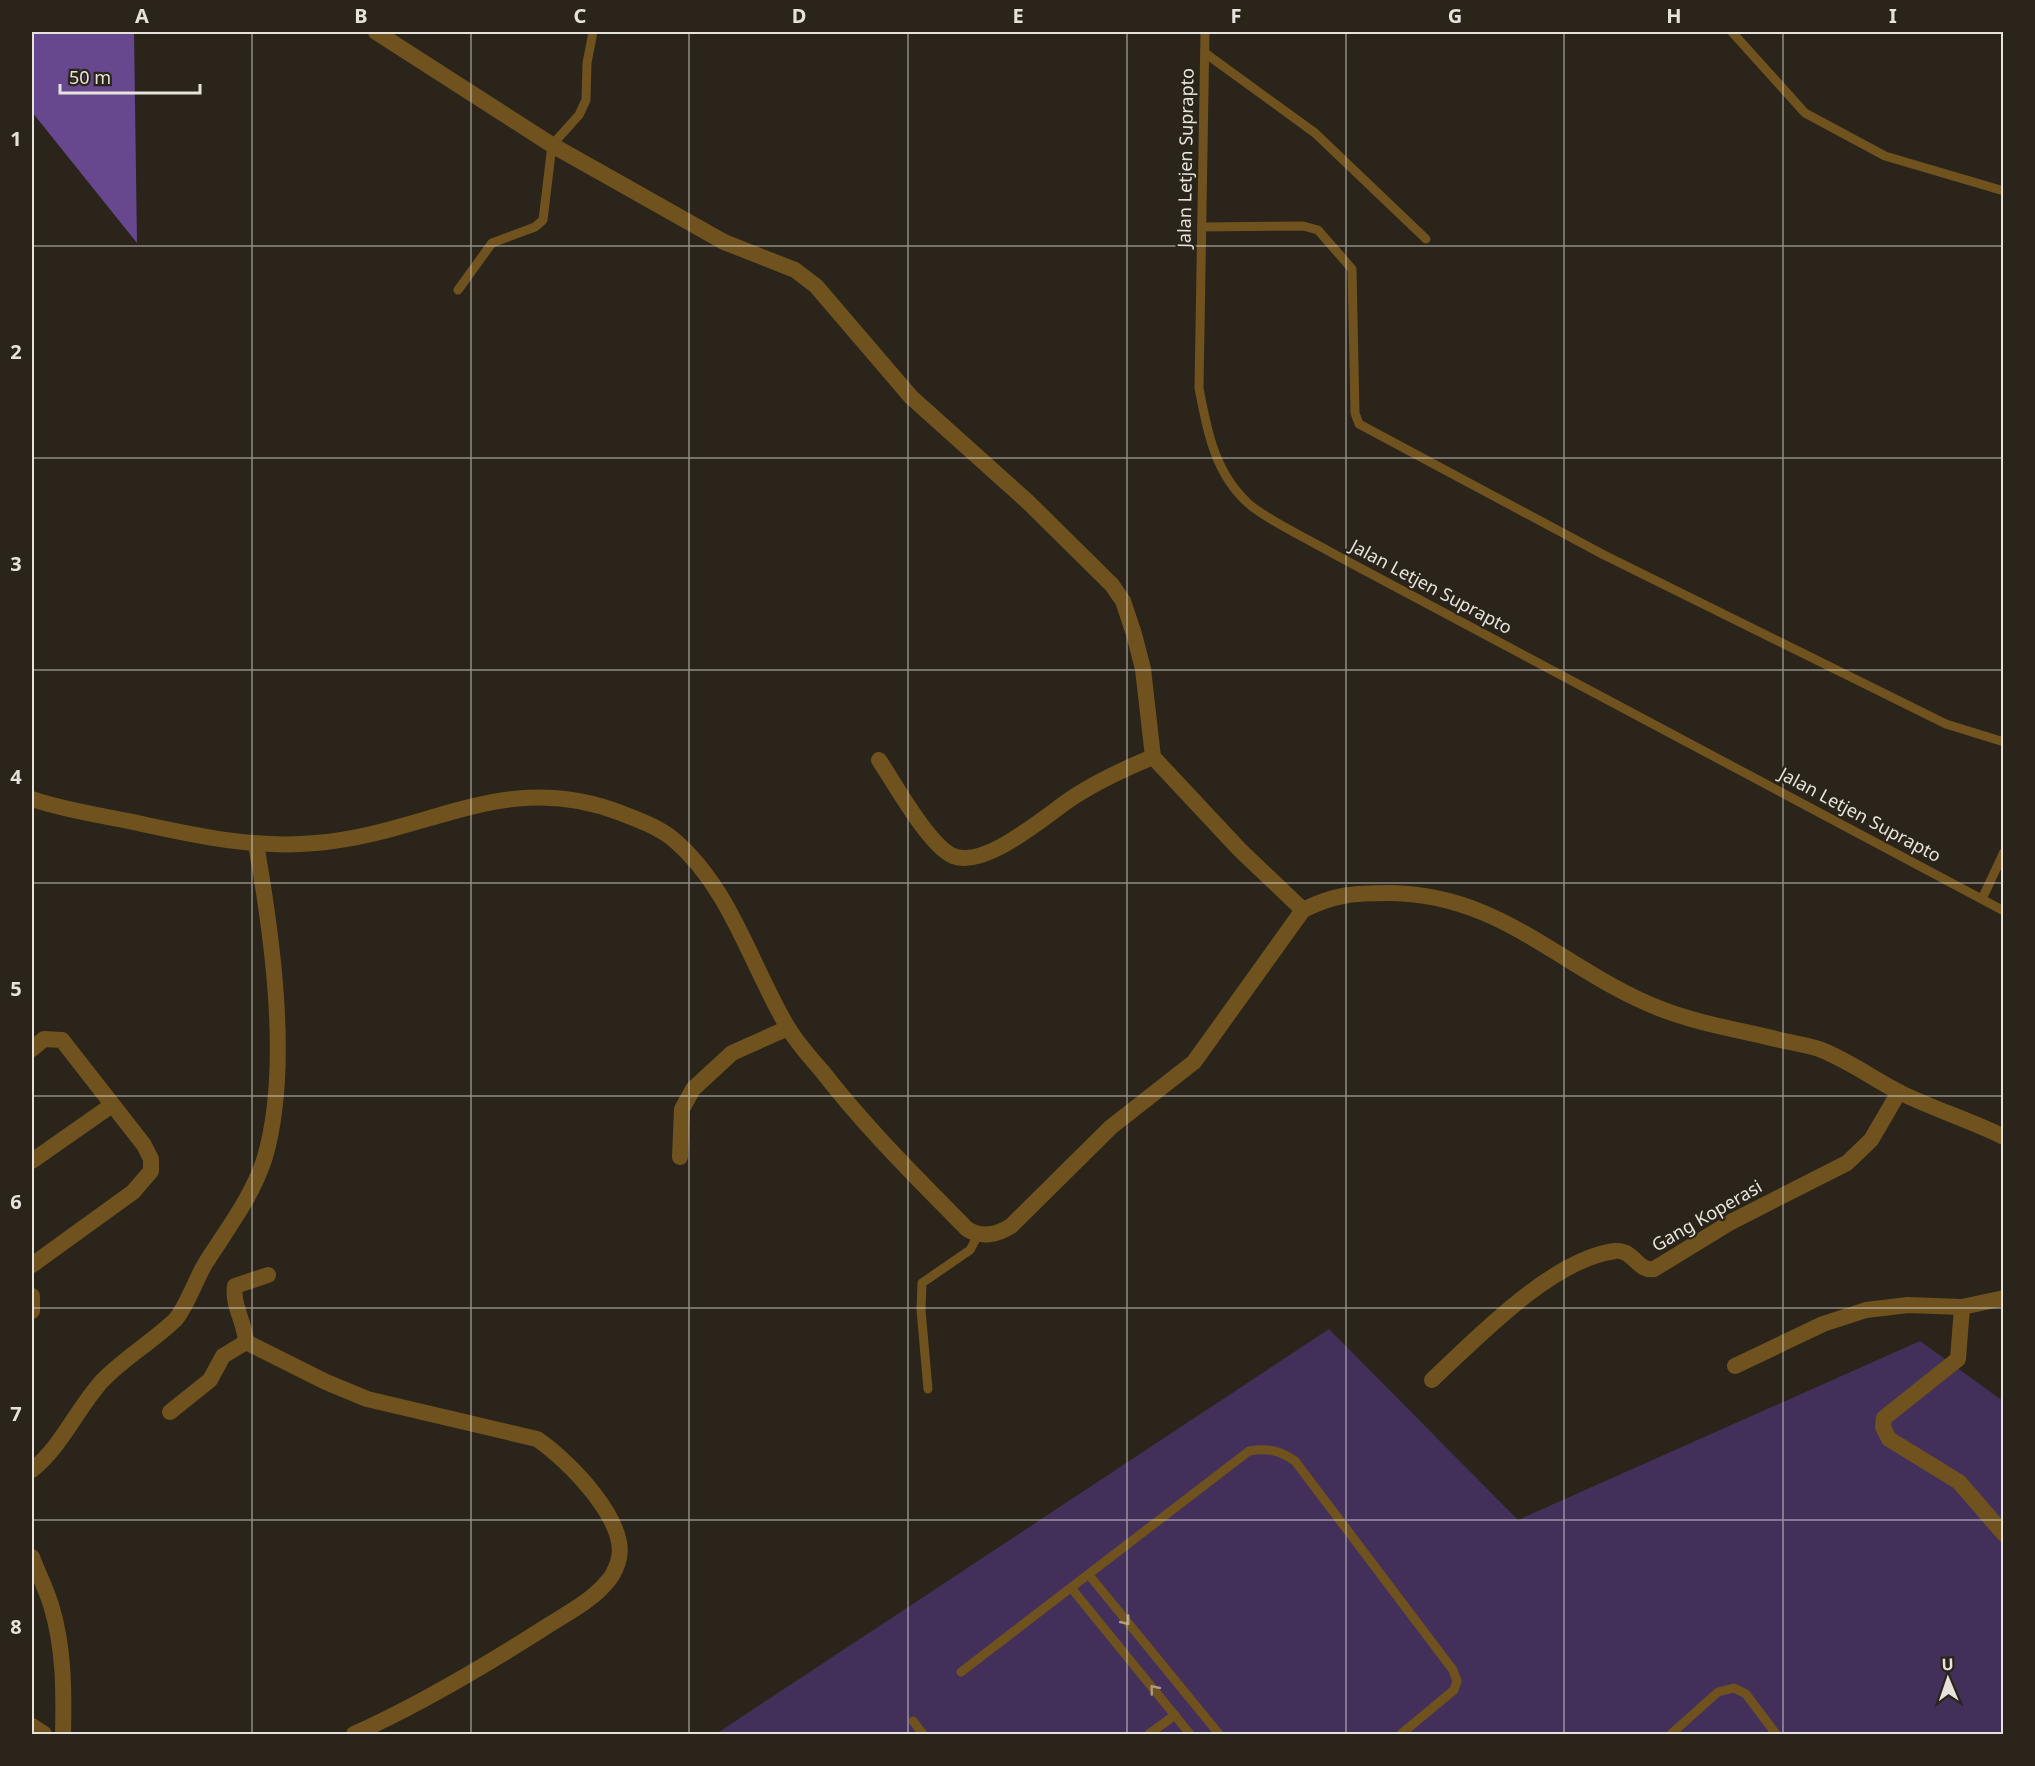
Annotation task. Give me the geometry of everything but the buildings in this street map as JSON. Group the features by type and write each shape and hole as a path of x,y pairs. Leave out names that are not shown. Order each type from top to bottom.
{"street":[{"path":"376,32 552,145 724,242 795,270 816,286 911,397 1028,502 1112,585 1124,601 1143,669 1153,757 1240,850 1303,910"},
{"path":"879,760 936,842 945,851 963,858 988,852 1014,839 1075,796 1118,772 1153,757"},
{"path":"32,799 156,827 256,844 317,843 362,835 489,802 519,797 566,798 601,805 643,821 670,837 692,856 713,883 788,1028 856,1115 967,1229 978,1235 1002,1232 1011,1226 1111,1126 1194,1062 1303,910 1325,899 1344,894 1413,893 1449,899 1479,909 1527,933 1584,970 1660,1008 1701,1023 1818,1048 1850,1062 1899,1092 2004,1137"},
{"path":"32,1470 49,1456 101,1382 176,1318 204,1266 245,1203 265,1156 275,1094 277,1057 273,967 256,844"},
{"path":"680,1157 682,1109 693,1089 732,1053 788,1028"},
{"path":"32,1049 44,1039 62,1040 144,1145 151,1159 151,1171 133,1192 32,1265"},
{"name":"Gang Koperasi","path":"1432,1380 1504,1313 1561,1272 1592,1257 1617,1251 1627,1252 1644,1268 1654,1269 1731,1222 1848,1164 1871,1140 1899,1092"},
{"path":"32,1161 112,1105"},
{"path":"246,1342 243,1323 235,1302 235,1286 268,1275"},
{"path":"32,1296 32,1311"},
{"path":"1735,1366 1822,1324 1866,1310 1908,1305 1962,1307 2004,1298"},
{"path":"1962,1307 1959,1358 1884,1418 1883,1427 1889,1439 1959,1482 2004,1534"},
{"path":"170,1412 210,1380 223,1356 246,1342"},
{"path":"246,1342 326,1382 367,1399 537,1439 558,1453 594,1494 615,1528 621,1549 618,1564 607,1582 568,1612 492,1661 386,1720 354,1734"},
{"path":"32,1557 50,1604 58,1636 63,1734"},
{"path":"32,1726 44,1734"}],"lane":[{"path":"458,290 492,243 535,227 543,220 552,145 579,115 586,100 587,63 593,32"},
{"name":"Jalan Letjen Suprapto","path":"1205,32 1199,388 1206,430 1215,456 1250,505 1332,553 2004,911"},
{"path":"1732,32 1805,113 1885,156 2004,191"},
{"path":"1204,53 1314,133 1426,239"},
{"path":"1202,227 1303,226 1318,230 1352,269 1355,413 1359,424 1604,555 1946,724 2004,742"},
{"path":"1982,899 2004,852"},
{"path":"928,1389 921,1310 922,1283 931,1274 964,1256 978,1235"},
{"path":"961,1672 1249,1451 1264,1449 1280,1451 1295,1461 1452,1670 1457,1681 1454,1690 1401,1734"},
{"path":"1089,1575 1219,1734"},
{"path":"1072,1589 1190,1734"},
{"path":"1671,1734 1718,1692 1734,1688 1746,1694 1776,1734"},
{"path":"1149,1734 1175,1715"},
{"path":"913,1721 923,1734"}],"shaded area":[{"path":"32,32 134,32 137,243 32,112"},
{"path":"1329,1329 1518,1520 1920,1341 2003,1401 2003,1734 716,1734"}]}
